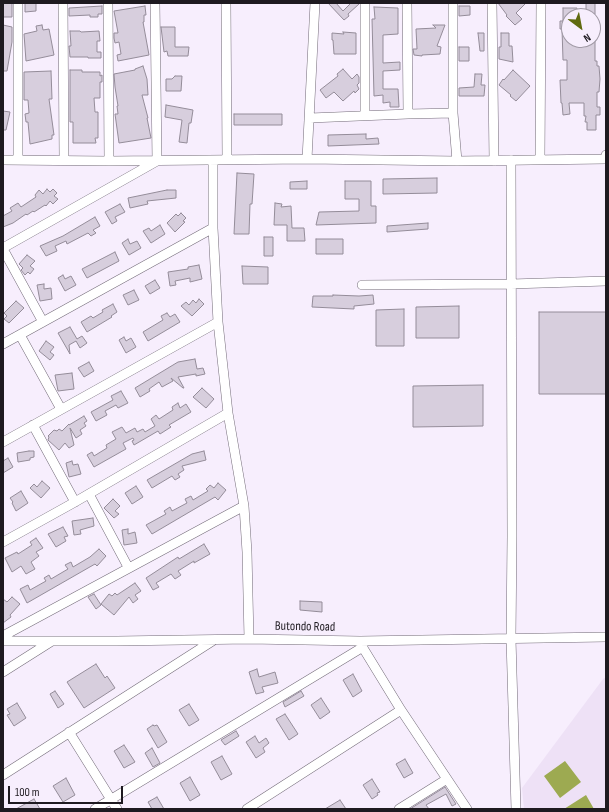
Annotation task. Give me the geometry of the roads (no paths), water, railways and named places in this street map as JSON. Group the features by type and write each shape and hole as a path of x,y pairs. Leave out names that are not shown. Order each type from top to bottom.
{"street":[{"path":"18,3 18,160"},
{"path":"63,3 64,160"},
{"path":"108,3 109,161"},
{"path":"155,3 157,161"},
{"path":"226,3 227,159"},
{"path":"307,159 315,3"},
{"path":"365,3 365,115"},
{"path":"407,3 408,114"},
{"path":"453,3 453,113 457,161"},
{"path":"492,3 494,161"},
{"path":"540,160 541,3"},
{"path":"310,118 453,113"},
{"path":"3,160 157,161 307,159 494,161 606,159 606,155"},
{"path":"214,160 213,228 218,322 228,413 244,506 247,552 249,639"},
{"path":"511,160 511,639 516,809"},
{"path":"43,322 3,249 157,161"},
{"path":"3,344 213,228"},
{"path":"362,285 511,284 606,281"},
{"path":"3,442 218,322"},
{"path":"20,335 61,410"},
{"path":"3,542 228,413"},
{"path":"33,425 75,502"},
{"path":"89,494 128,567"},
{"path":"3,636 128,567 244,506"},
{"name":"Butondo Road","path":"3,641 116,642 249,639 361,644 606,637"},
{"path":"3,775 214,640"},
{"path":"3,672 52,641"},
{"path":"95,809 361,644 401,710 467,809"},
{"path":"247,809 401,710"},
{"path":"70,732 116,809"},
{"path":"399,809 447,779"}]}
